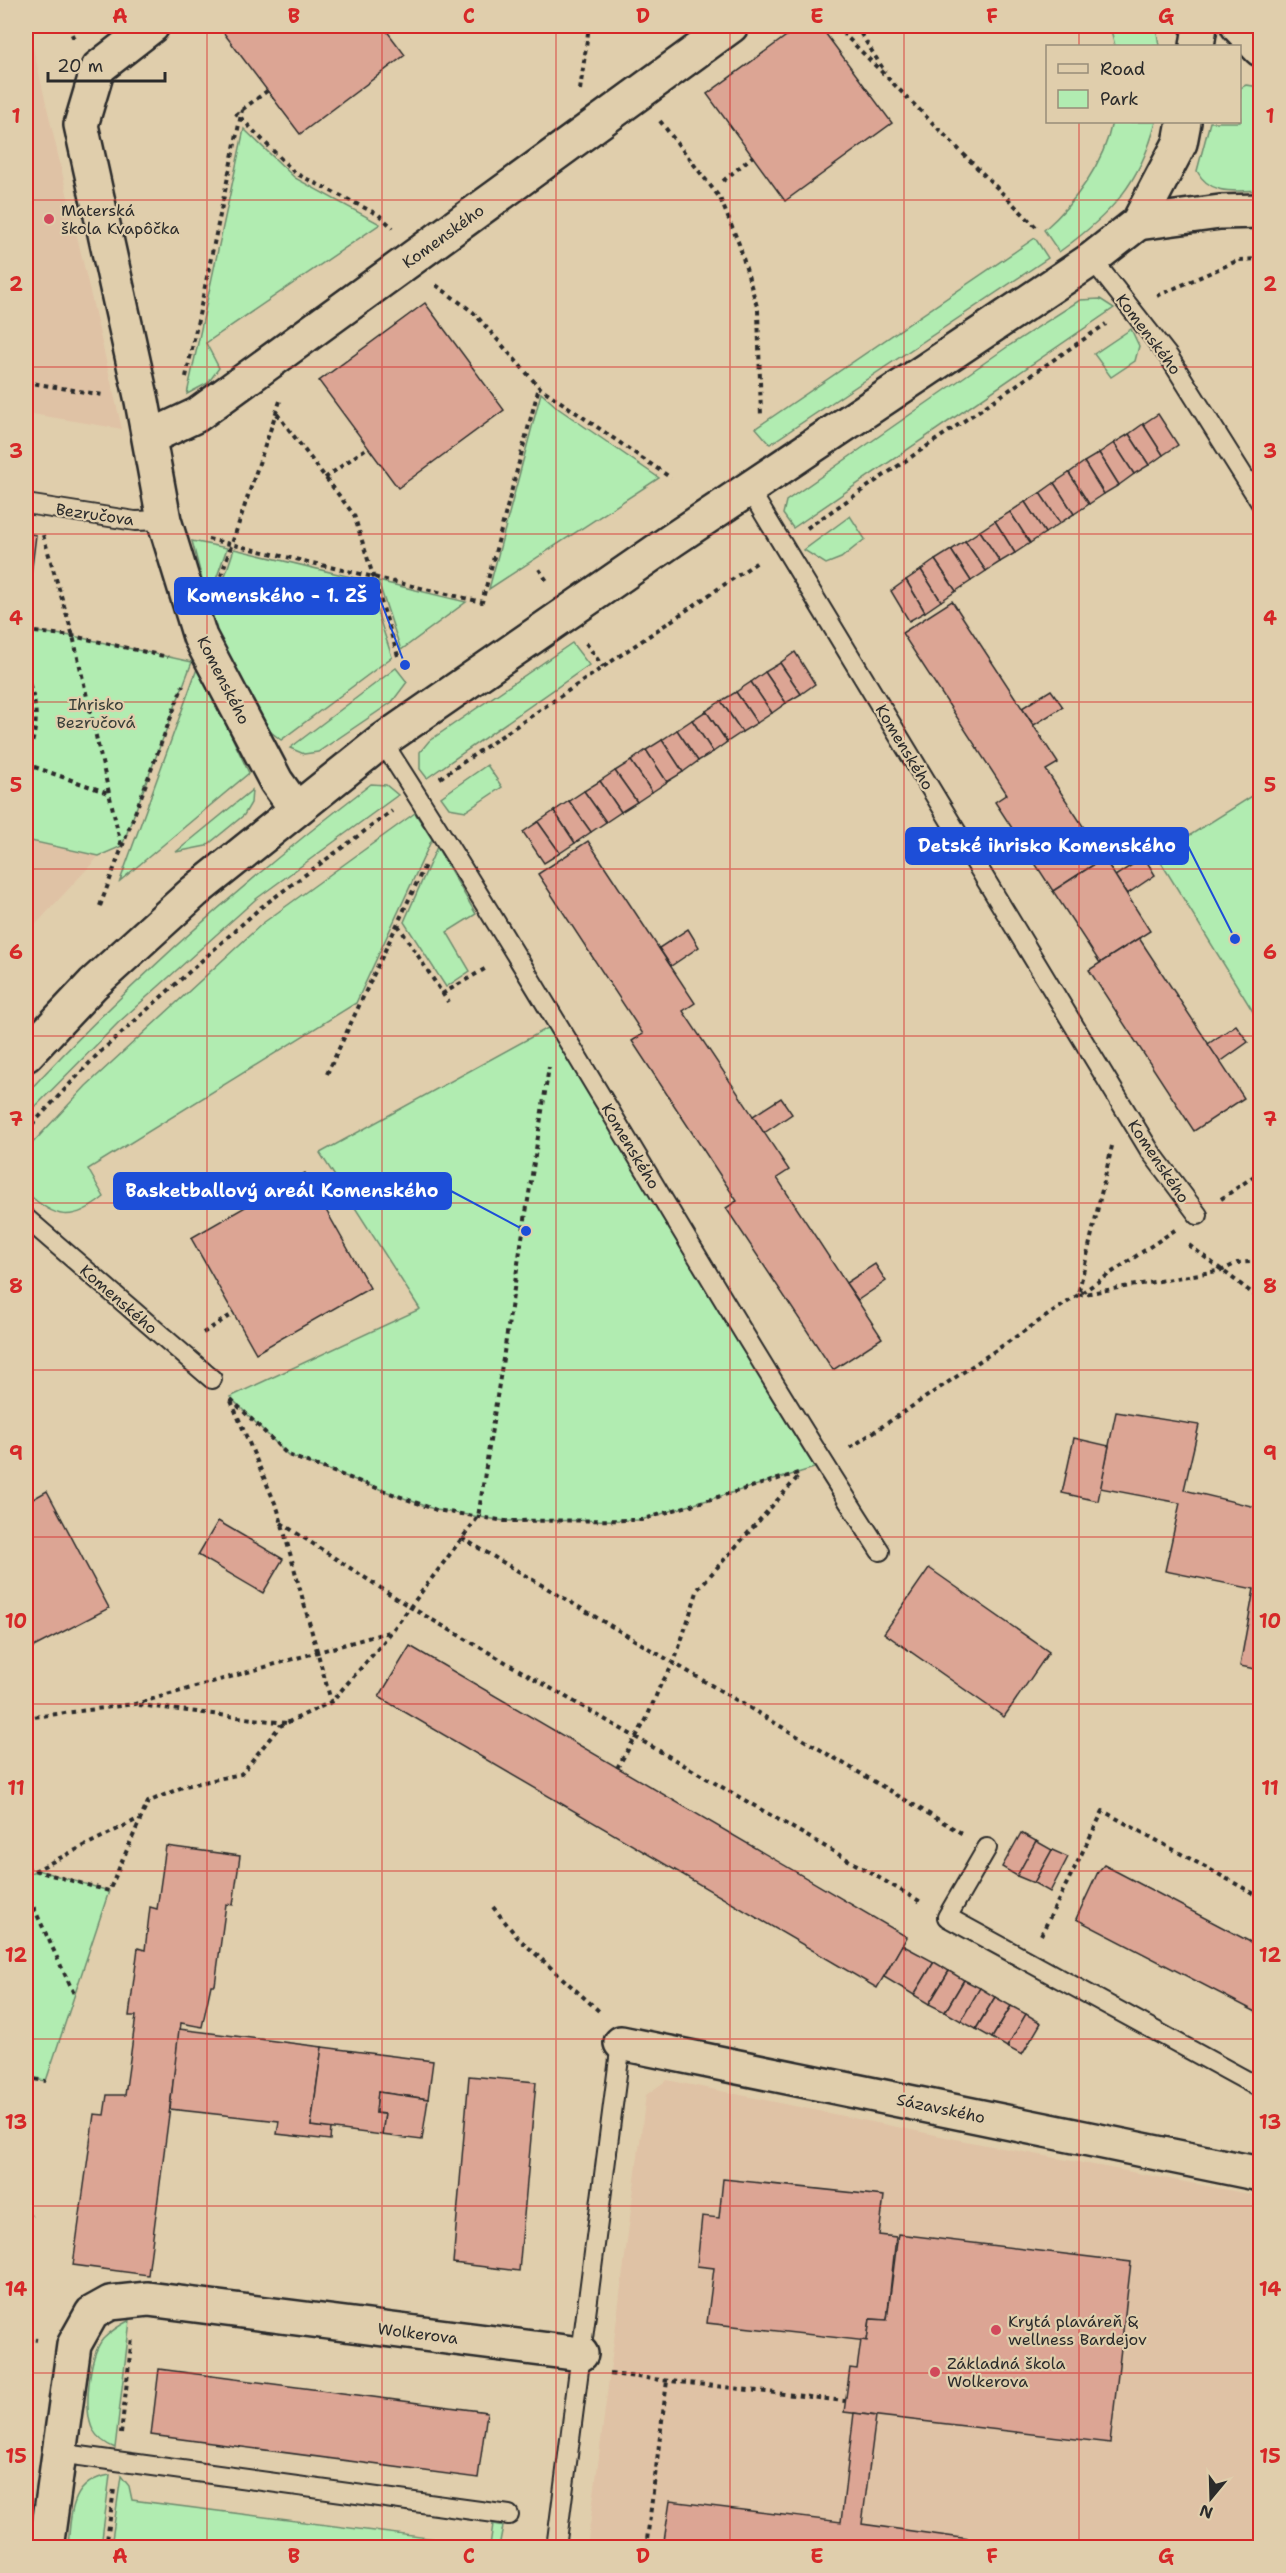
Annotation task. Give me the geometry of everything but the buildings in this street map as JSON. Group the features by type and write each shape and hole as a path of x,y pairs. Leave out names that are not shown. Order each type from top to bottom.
{"street":[{"name":"Komenského","path":"152,26 98,68 81,125 142,401 163,431 165,524 200,637 276,781 296,809"},
{"name":"Komenského","path":"163,431 197,415 731,26"},
{"path":"1197,45 1200,26"},
{"path":"1238,26 1260,49"},
{"path":"26,1055 93,984 194,892 382,741 749,489 1092,259 1138,223 1180,143 1184,123"},
{"path":"1138,223 1220,212 1260,210"},
{"name":"Sázavského","path":"621,2043 1260,2174"},
{"name":"Wolkerova","path":"46,2547 74,2345 92,2313 110,2303 136,2298 580,2354"}],"lane":[{"name":"Komenského","path":"1092,259 1169,357 1260,501"},
{"name":"Komenského","path":"749,489 1150,1152 1198,1215"},
{"name":"Bezručova","path":"30,505 165,524"},
{"name":"Komenského","path":"382,741 441,830 513,953 824,1465 880,1551"},
{"name":"Komenského","path":"26,1218 212,1379"},
{"path":"987,1848 947,1917 1260,2088"},
{"path":"556,2547 621,2043"},
{"path":"58,2453 509,2515"}],"path":[{"path":"573,141 589,26"},
{"path":"836,26 1038,229"},
{"path":"856,26 889,78"},
{"path":"236,115 267,91"},
{"path":"639,93 720,198 739,244 758,310 760,417"},
{"path":"163,431 242,110"},
{"path":"241,117 296,173 380,215 413,258 473,312 539,387 670,478"},
{"path":"723,181 753,156"},
{"path":"26,1131 97,1055 260,908 416,794 1130,307 1239,260 1260,259"},
{"path":"26,382 142,401"},
{"path":"165,524 482,602 539,387"},
{"path":"276,413 354,515 399,659"},
{"path":"326,478 368,447"},
{"path":"30,505 73,636 122,846"},
{"path":"26,631 73,636 170,657"},
{"path":"26,676 34,695 36,733 26,763 108,793"},
{"path":"327,1074 441,830"},
{"path":"397,924 448,1002"},
{"path":"442,994 513,953"},
{"path":"26,1868 110,1891 148,1802 185,1786 241,1774 280,1726 332,1702 392,1631 478,1517 556,1023"},
{"path":"1078,1295 1122,1104"},
{"path":"824,1465 1260,1172"},
{"path":"1172,1232 1260,1299"},
{"path":"1078,1295 1223,1270 1237,1263 1260,1261"},
{"path":"212,1379 288,1455 436,1510 478,1517 505,1521 641,1520 803,1472 698,1589 674,1663 636,1738 617,1768"},
{"path":"230,1397 281,1523 332,1702"},
{"path":"281,1523 410,1607 947,1917"},
{"path":"462,1538 987,1848"},
{"path":"26,1718 135,1704 392,1631"},
{"path":"135,1704 287,1723"},
{"path":"1040,1937 1103,1811 1260,1897"},
{"path":"26,1875 141,1818"},
{"path":"26,1891 75,1996"},
{"path":"493,1907 518,1938 609,2019 621,2043"},
{"path":"26,2078 46,2081"},
{"path":"26,2222 32,2215"},
{"path":"26,2260 29,2234"},
{"path":"106,2547 136,2298"},
{"path":"606,2374 845,2401"},
{"path":"646,2547 667,2381"}],"shaded area":[{"name":"Materská škola Kvapôčka","path":"26,26 28,26 122,429 26,413"},
{"path":"26,840 99,856 26,935"},
{"name":"Základná škola Wolkerova","path":"667,2080 970,2142 1260,2196 1260,2547 587,2548 646,2095"}],"green space":[{"path":"1110,26 1156,26 1159,45 1115,45"},
{"path":"1246,85 1260,87 1260,190 1242,191 1216,188 1202,179 1197,171 1210,123 1241,123 1241,88"},
{"path":"1112,123 1156,123 1141,163 1121,196 1093,225 1059,252 1044,230 1067,208 1087,181 1108,137"},
{"path":"244,129 295,178 380,224 206,343 219,368 208,383 187,394"},
{"path":"1035,238 1048,258 770,444 756,428"},
{"path":"1100,299 1114,308 793,528 783,514 786,501 1010,345 1080,300"},
{"path":"1131,329 1139,346 1135,361 1111,377 1094,354"},
{"path":"541,393 559,409 659,478 489,589"},
{"path":"850,516 865,539 841,558 826,564 804,550"},
{"path":"192,541 227,548 208,602"},
{"path":"234,549 367,581 392,657 281,740 268,729 247,701 211,618"},
{"path":"378,581 466,602 401,650"},
{"name":"Ihrisko Bezručová","path":"26,631 73,636 192,662 122,846 99,856 26,840"},
{"path":"572,643 589,665 427,778 420,769 420,752 429,741"},
{"path":"198,666 249,773 120,881"},
{"path":"396,668 407,682 392,702 318,752 304,754 290,748"},
{"path":"487,765 502,787 466,811 449,808 441,797"},
{"path":"371,784 386,785 398,795 256,899 119,1022 26,1116 26,1094 107,1011 235,893"},
{"path":"252,790 251,803 244,815 206,846 176,852"},
{"path":"1260,791 1260,1023 1157,856"},
{"path":"415,813 432,839 356,1003 88,1169 104,1197 93,1205 73,1214 64,1214 46,1208 26,1192 26,1150 86,1086 263,923"},
{"path":"437,847 476,914 447,932 470,971 446,987 404,922"},
{"path":"557,1023 824,1465 641,1520 505,1521 436,1510 288,1455 230,1397 420,1309 320,1153"},
{"path":"37,1870 109,1891 46,2081 26,2078 26,1875"},
{"path":"130,2320 115,2448 103,2441 93,2430 88,2410 89,2384 94,2358 103,2339"},
{"path":"110,2475 101,2547 68,2547 72,2511 80,2492 97,2478"},
{"path":"121,2476 129,2486 132,2500 490,2546 493,2524 503,2526 499,2547 111,2547"}],"place":[{"name":"Materská škola Kvapôčka","path":"49,219"},
{"name":"Komenského - 1. ZŠ","path":"405,665"},
{"name":"Detské ihrisko Komenského","path":"1235,939"},
{"name":"Basketballový areál Komenského","path":"526,1231"},
{"name":"Krytá plaváreň & wellness Bardejov","path":"996,2330"},
{"name":"Základná škola Wolkerova","path":"935,2372"}]}
